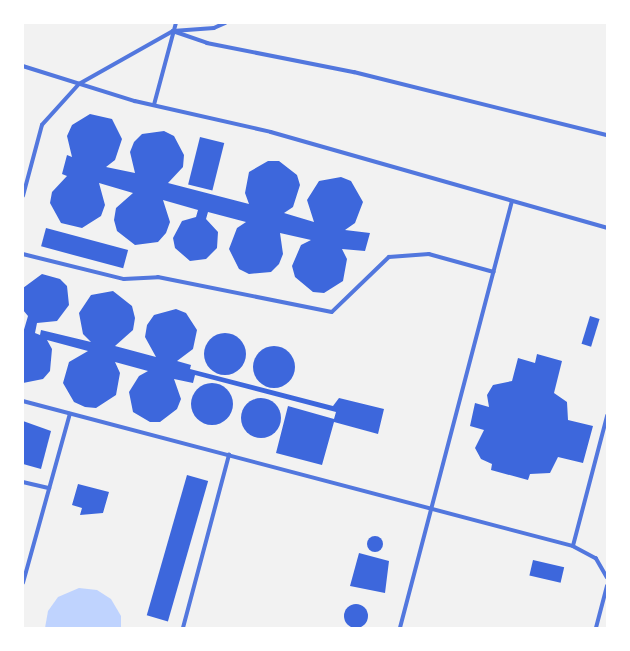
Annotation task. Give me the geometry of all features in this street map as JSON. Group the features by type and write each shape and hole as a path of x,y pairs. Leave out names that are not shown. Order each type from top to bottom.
{"lane":[{"path":"154,106 176,23"},
{"path":"23,196 42,125 79,84 173,31 214,28 225,23"},
{"path":"173,31 207,43 354,72 607,135"},
{"path":"23,66 154,106 271,132 607,228"},
{"path":"400,628 512,202"},
{"path":"23,254 124,279 158,277 332,313 389,257 429,254 494,272"},
{"path":"23,401 432,506 573,546 596,558 607,577"},
{"path":"23,583 70,414"},
{"path":"573,546 607,416"},
{"path":"601,440 607,443"},
{"path":"183,628 229,455"},
{"path":"23,482 49,488"},
{"path":"596,628 607,586"}],"water":[{"path":"79,588 97,590 111,599 121,616 121,628 45,628 48,611 58,597"}],"building":[{"path":"90,114 112,119 122,139 115,160 106,167 135,173 130,152 134,142 142,134 164,131 174,136 184,155 183,167 168,183 249,204 245,193 249,172 268,161 279,161 297,175 300,185 293,207 284,213 314,222 307,200 319,181 341,177 351,181 363,202 355,223 345,230 370,233 365,251 342,249 347,259 343,281 324,293 313,292 295,277 292,266 301,245 311,240 280,233 283,254 279,264 271,272 249,274 239,269 229,249 237,228 246,222 208,212 206,219 218,232 217,248 206,259 190,261 175,248 173,238 182,221 196,217 198,210 163,200 170,222 166,233 158,242 135,245 117,231 114,220 116,208 133,193 99,183 105,205 101,216 82,228 61,223 50,203 52,192 67,176 62,174 67,155 72,157 67,136 72,125"},
{"path":"200,137 224,143 212,191 188,185"},
{"path":"46,228 128,250 123,268 41,246"},
{"path":"42,274 60,279 67,286 69,305 57,321 37,323 35,333 40,335 41,330 91,342 83,334 79,313 91,295 113,291 132,306 135,318 133,330 115,346 156,357 145,337 147,325 154,315 176,309 186,313 197,330 193,349 177,361 191,365 190,369 333,406 339,398 384,409 378,434 334,422 322,465 276,453 288,406 334,419 336,412 195,375 193,383 174,379 181,399 177,409 160,422 150,422 133,412 129,392 139,376 148,371 115,362 120,373 116,395 96,408 85,407 74,402 63,383 69,362 88,351 47,340 52,349 50,371 43,379 23,383 23,333 28,316 23,310 23,288"},
{"path":"590,316 600,319 591,347 582,344"},
{"path":"225,333 240,339 246,354 240,369 225,375 210,369 204,354 210,339"},
{"path":"274,346 289,352 295,367 289,382 274,388 259,382 253,367 259,352"},
{"path":"537,354 562,361 554,393 567,402 568,420 593,426 583,463 558,457 550,473 530,474 528,480 491,470 492,464 481,459 475,448 484,430 470,426 475,403 489,407 487,395 493,385 512,381 518,358 535,363"},
{"path":"212,383 227,389 233,404 227,419 212,425 197,419 191,404 197,389"},
{"path":"261,398 269,399 275,404 280,410 280,426 275,432 269,437 261,438 253,437 247,432 242,426 241,418 242,410 247,404 253,399"},
{"path":"23,421 51,431 41,469 23,464"},
{"path":"187,475 208,481 168,621 147,615"},
{"path":"78,484 109,492 103,513 80,515 82,508 72,505"},
{"path":"372,536 378,536 383,544 381,550 372,552 367,547 367,541"},
{"path":"359,553 389,561 385,593 350,586"},
{"path":"533,560 564,567 561,583 529,576"},
{"path":"356,604 367,611 368,616 361,627 356,628 345,621 344,616 351,605"}]}
